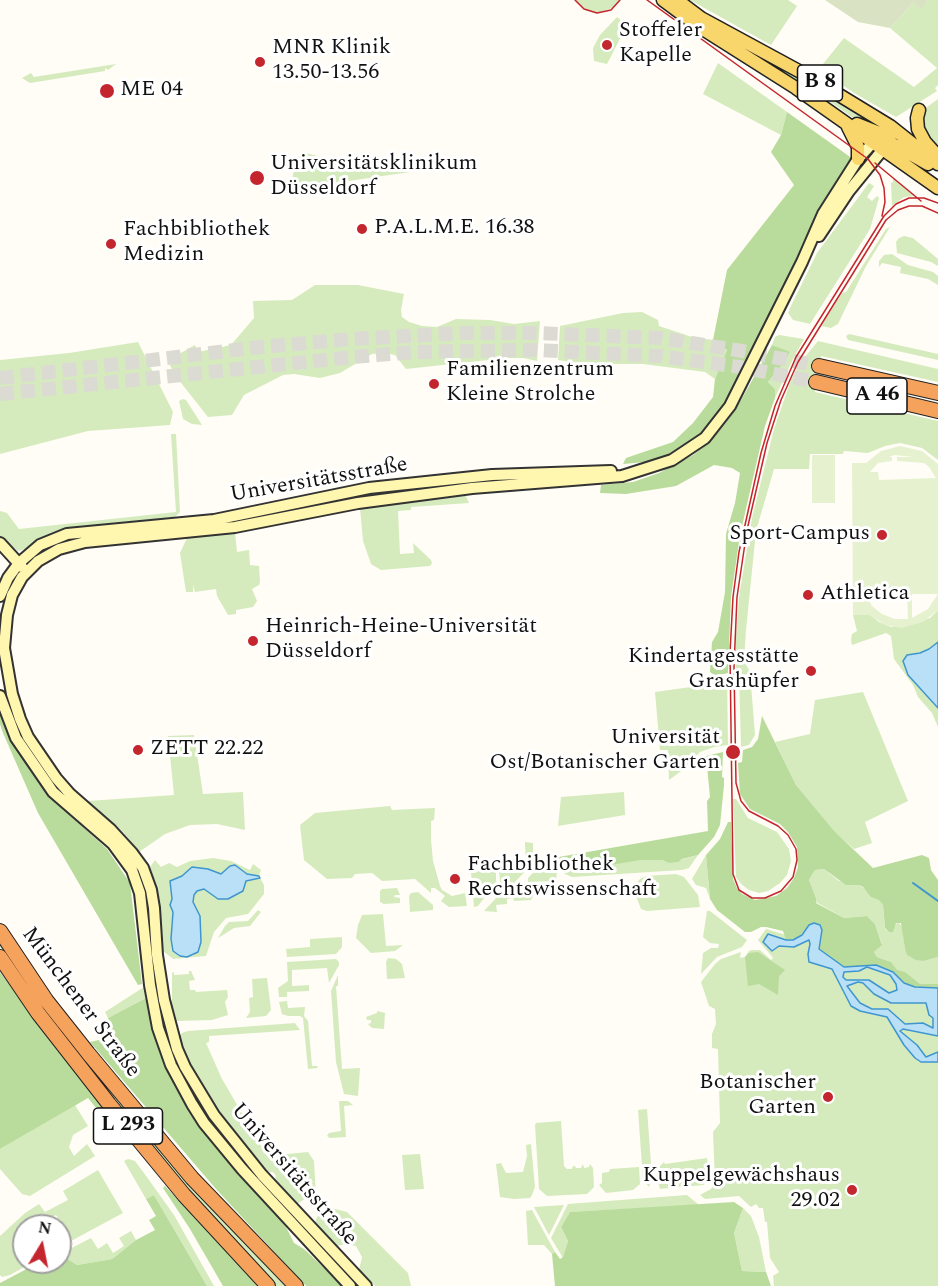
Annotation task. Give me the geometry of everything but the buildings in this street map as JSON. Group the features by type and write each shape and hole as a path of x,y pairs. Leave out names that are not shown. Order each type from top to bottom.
{"highway":[{"name":"A 46","path":"819,366 938,393"},
{"name":"A 46","path":"816,382 938,411"},
{"name":"Münchener Straße","path":"0,931 46,1000 192,1178 296,1286"},
{"name":"Münchener Straße","path":"0,957 38,1013 109,1104 184,1195 268,1286"}],"main road":[{"name":"B 8","path":"663,0 698,26 788,82 846,123 885,138 938,164"},
{"name":"B 8","path":"677,0 710,22 869,113 885,138 938,188"},
{"path":"919,110 918,129 925,142 938,155 938,164"},
{"path":"846,123 858,147 858,159"}],"street":[{"name":"Universitätsstraße","path":"0,596 8,578 23,567 59,549 97,535 214,520 369,488 544,472 635,471 672,460 690,450 716,427 734,399 824,214 858,159 885,138"},
{"name":"Universitätsstraße","path":"802,262 885,138"},
{"path":"0,543 23,567"},
{"name":"Universitätsstraße","path":"23,567 9,604 5,627 4,648 12,694 28,736 56,778 70,794 110,829 132,852 143,868 151,890 164,1000 177,1049 196,1087 232,1139 262,1176 366,1286"},
{"name":"Universitätsstraße","path":"0,696 16,738 52,792 113,844 132,870 140,892 150,985 158,1028 171,1065 192,1104 204,1123 242,1169 350,1286"}],"green space":[{"path":"575,0 620,0 612,8 598,13 584,9"},
{"path":"690,0 788,0 797,6 771,45"},
{"path":"825,0 928,0 922,9 913,3 890,28 858,22"},
{"path":"928,0 938,0 938,85 935,88 937,91 896,117 854,93 819,69 844,38 914,87 937,68 890,28 913,3 922,8"},
{"path":"617,17 628,26 628,29 625,29 607,64 594,61 593,48 600,35"},
{"path":"710,30 829,95 866,118 876,130 859,122 822,96"},
{"path":"718,63 787,112 781,135 703,94"},
{"path":"116,64 108,70 105,68 105,71 30,83 22,78 31,73 34,77"},
{"path":"938,99 938,152 923,135 923,110"},
{"path":"787,112 853,159 834,186 812,227 758,345 726,405 702,435 671,455 656,461 623,464 626,458 673,442 693,423 713,397 715,379 727,350 713,340 727,270 794,185 771,152 781,135"},
{"path":"305,153 377,170 412,164 423,157 423,164 419,169 410,172 294,189 291,186 296,158"},
{"path":"893,178 914,196 904,197 892,206 891,183"},
{"path":"869,183 874,186 867,197 872,201 877,196 879,198 870,229 810,324 793,320 788,313 817,253"},
{"path":"890,227 866,266 838,324 831,328 821,326 842,293 846,292 886,229"},
{"path":"904,236 913,238 938,259 938,266 897,253 896,242"},
{"path":"892,254 908,265 933,272 938,276 938,285 928,279 900,273 901,267 882,263 879,267 879,261 884,255"},
{"path":"315,285 358,285 404,294 402,317 422,326 437,327 456,319 490,320 514,324 540,321 537,361 507,358 406,369 395,355 372,354 340,373 320,378 294,374 283,375 244,395 232,415 208,417 174,374 170,359 195,345 198,352 231,345 254,318 253,301 292,300"},
{"path":"642,312 658,320 659,326 692,337 713,340 727,350 715,379 705,372 643,364 585,364 558,360 560,326 623,313"},
{"path":"849,334 938,354 938,360 848,340 846,336"},
{"path":"779,335 804,339 775,398 775,389 768,382 790,353 772,345 775,337"},
{"path":"818,341 938,369 938,382 821,356 815,392 938,421 938,460 922,448 900,443 868,453 844,451 843,454 810,454 809,469 774,469 756,531 746,630 744,661 750,672 755,735 749,745 741,747 736,637 739,597 752,518 774,429 791,380 800,363"},
{"path":"138,342 173,412 170,425 88,431 0,454 0,360 69,353"},
{"path":"772,345 790,352 768,382 775,389 775,398 765,426 740,535 731,597 728,673 715,676 710,672 712,642 718,632 725,592 726,534 735,503 740,473 732,468 714,465 676,486 626,494 600,493 601,485 633,482 659,473 693,455 710,442 736,409"},
{"path":"186,400 202,425 192,424 183,419 179,401"},
{"path":"171,434 176,434 180,512 175,517 71,527 53,532 18,551 0,537 0,511 7,513 19,529 176,512"},
{"path":"900,446 922,451 938,464 938,594 938,610 923,622 902,628 885,625 869,615 853,615 852,463 866,463 881,451","holes":["894,455 914,457 897,457 897,461 924,463 936,478 879,480 878,472 870,472 878,463 892,461 892,457 889,457","866,594 907,594 908,619 895,619 882,614 872,606","912,594 938,594 928,609 912,618"]},
{"path":"812,455 835,455 835,503 812,503"},
{"path":"465,494 469,503 411,507 411,510 398,511 400,554 414,553 413,543 431,560 430,566 381,570 371,564 363,541 360,508 397,501"},
{"path":"235,532 237,552 249,550 250,565 259,566 260,582 252,589 257,601 253,607 236,610 236,614 228,615 217,596 216,589 195,592 193,585 193,592 186,592 180,553 187,538"},
{"path":"938,610 938,642 920,653 907,655 908,675 938,708 938,727 932,713 918,697 913,685 894,659 891,636 886,633 852,645 851,640 852,634 857,631 853,615 870,615 891,627 930,618"},
{"path":"727,676 728,745 700,752 684,769 669,780 668,750 660,750 655,692 705,685 717,678"},
{"path":"863,692 908,801 865,822 872,843 854,849 834,832 796,785 775,742 810,734 815,700"},
{"path":"0,708 9,733 48,795 107,849 130,883 142,984 138,985 38,813 3,733 0,724"},
{"path":"762,716 796,785 834,831 873,868 922,855 929,858 931,870 938,880 938,957 924,961 907,955 901,923 896,923 893,932 889,932 885,928 883,905 879,900 871,897 863,887 846,885 824,869 815,870 809,880 816,903 844,918 867,916 875,924 882,945 874,952 877,957 891,962 897,970 905,972 920,984 938,984 938,988 915,987 904,983 893,972 876,965 844,967 819,949 822,936 805,929 798,938 786,940 783,931 766,927 745,932 717,910 710,899 706,855 720,839 728,822 731,822 733,879 742,894 755,900 776,896 787,888 798,867 797,847 788,832 780,824 750,809 740,794 738,763 742,762 743,750 752,747 758,739"},
{"path":"194,735 203,794 243,792 245,830 217,824 190,825 165,834 139,852 123,832 88,801 174,795 168,736"},
{"path":"723,752 724,785 720,825 714,837 698,855 669,863 662,860 641,860 578,868 562,866 553,858 708,831 707,801 710,797 706,756"},
{"path":"624,792 625,815 558,826 561,797"},
{"path":"733,799 736,799 748,818 777,832 789,849 791,861 787,875 768,891 759,893 749,890 736,877"},
{"path":"390,806 392,810 435,808 434,820 431,821 431,840 433,861 440,886 452,896 465,893 467,906 449,907 441,901 445,896 435,888 431,888 431,893 415,879 382,881 372,873 355,874 352,878 327,879 304,860 300,825 315,813"},
{"path":"525,842 533,843 533,852 537,859 514,883 503,884 500,882 499,869 526,867"},
{"path":"549,852 562,866 641,860 662,860 669,863 698,855 689,868 682,870 572,877 565,874 548,856"},
{"path":"706,855 710,899 706,888 696,885 692,879"},
{"path":"213,858 231,861 250,870 253,864 261,870 259,876 247,874 243,870 230,866 221,874 208,869 192,867 182,876 170,881 172,899 170,905 173,912 171,927 192,956 197,952 201,942 200,916 193,902 197,891 203,889 227,899 237,895 246,881 260,878 264,885 264,894 248,914 226,918 214,932 206,956 173,959 163,951 158,893 150,867 155,860 161,867 169,863 177,867 190,861"},
{"path":"543,862 557,873 556,879 528,882 528,878"},
{"name":"Botanischer Garten","path":"824,869 839,881 859,885 879,899 883,905 885,929 889,932 898,922 902,926 908,955 924,961 938,957 938,1286 774,1286 773,1276 779,1272 770,1258 767,1222 765,1222 763,1208 759,1208 756,1204 751,1207 739,1196 705,1199 700,1195 711,1189 715,1182 713,1132 720,1123 718,1049 712,1048 712,1034 716,1024 715,1009 709,1006 701,982 715,964 721,959 741,952 740,958 745,957 752,950 760,950 771,960 773,958 758,940 766,929 786,935 813,920 871,962 891,962 877,957 874,952 882,944 875,924 867,916 844,918 816,902 809,880 815,870"},
{"path":"496,870 496,882 478,906 474,907 471,872"},
{"path":"676,874 684,877 698,895 700,907 647,911 641,909 636,896 637,883 640,879 646,876"},
{"path":"397,888 400,895 394,897 400,898 400,903 380,902 382,889"},
{"path":"534,889 531,900 507,899 507,904 496,905 497,912 484,911 498,896 497,894 505,890"},
{"path":"418,892 433,905 433,910 410,912 409,896 411,893"},
{"path":"258,910 261,912 250,926 234,928 218,938 229,922 248,921"},
{"path":"707,911 747,940 742,947 717,957 701,974 703,953 711,948 718,948 719,944 710,943 703,937"},
{"path":"383,914 386,946 403,945 395,951 371,953 356,938 358,925 362,915"},
{"path":"342,937 342,947 336,954 287,957 286,949 310,947 310,939"},
{"path":"0,943 46,1009 104,1083 167,1158 285,1286 274,1286 175,1176 53,1024 0,947"},
{"path":"758,952 785,970 779,976 778,995 759,984 748,986 745,957 749,953"},
{"path":"388,958 396,959 402,964 405,978 387,979 386,962"},
{"path":"336,959 339,965 329,983 327,968 292,970 292,986 309,985 309,991 287,992 287,997 279,997 278,988 288,981 287,962"},
{"path":"189,971 195,980 189,981 190,990 196,992 227,990 228,997 225,1002 228,1015 212,1020 177,1021 172,1008 172,973 174,972 174,975 189,974"},
{"path":"0,972 126,1138 121,1139 88,1098 0,1149"},
{"path":"338,975 338,986 336,986 342,1069 360,1068 358,1096 344,1094 336,1062 331,991"},
{"path":"267,978 271,1010 266,1016 246,1018 250,1012 249,998 253,997 252,979"},
{"path":"144,987 146,998 108,1018 105,1012"},
{"path":"146,998 155,1032 209,1136 285,1225 294,1243 304,1249 343,1286 306,1286 216,1189 90,1042 109,1041 111,1030 108,1018"},
{"path":"287,1001 288,1008 305,1007 304,1016 308,1021 312,1066 318,1068 308,1069 303,1018 282,1014 279,1002"},
{"path":"377,1011 385,1013 384,1029 372,1028 368,1024 371,1020 367,1020 366,1017"},
{"path":"295,1023 300,1030 209,1036 209,1042 206,1043 222,1079 267,1156 308,1152 314,1161 316,1196 308,1197 297,1204 275,1179 273,1172 269,1172 256,1160 218,1112 190,1063 179,1036 188,1031"},
{"path":"339,1101 348,1101 353,1105 344,1106 346,1137 330,1138 327,1136 329,1133 341,1131"},
{"path":"75,1105 88,1126 73,1135 69,1147 74,1156 87,1144 95,1156 30,1196 22,1194 0,1169 0,1149"},
{"path":"647,1109 652,1178 649,1187 643,1180 638,1110"},
{"path":"561,1121 564,1166 572,1169 573,1166 581,1168 583,1164 584,1168 589,1167 590,1164 593,1168 594,1187 587,1194 547,1196 539,1189 535,1125 536,1123"},
{"path":"531,1144 535,1187 532,1195 530,1198 514,1199 500,1197 496,1164 501,1163 506,1173 523,1172 527,1156 526,1145"},
{"path":"420,1154 424,1189 405,1190 402,1155"},
{"path":"707,1158 709,1174 704,1185 660,1189 656,1174 664,1162 665,1164"},
{"path":"128,1159 135,1161 174,1215 214,1286 207,1286 154,1195 146,1199 124,1161"},
{"path":"639,1167 640,1184 633,1190 606,1193 599,1185 602,1183 602,1173 609,1172 610,1169"},
{"path":"98,1170 123,1213 72,1240 72,1214 24,1214 39,1204 45,1212 68,1200 63,1191"},
{"path":"165,1186 259,1286 223,1286 163,1188"},
{"path":"154,1195 207,1286 0,1286 0,1283 17,1274 72,1274 72,1262 77,1265 112,1259 136,1240 155,1230 149,1220 156,1216 146,1199"},
{"path":"687,1195 699,1205 570,1212 561,1227 568,1241 563,1258 551,1238 568,1204"},
{"path":"734,1202 743,1208 734,1233 742,1271 766,1272 771,1286 555,1286 552,1254 555,1252 560,1259 563,1257 568,1241 561,1227 570,1212"},
{"path":"564,1205 549,1235 534,1207"},
{"path":"331,1208 347,1212 408,1273 411,1286 375,1286 359,1270 362,1257 356,1246 346,1244 337,1246 315,1223 317,1217"},
{"path":"743,1208 751,1216 759,1237 766,1272 742,1271 734,1233"},
{"path":"532,1210 555,1252 552,1254 544,1245 528,1245 526,1211"},
{"path":"12,1225 12,1274 2,1277 0,1275 0,1236"},
{"path":"131,1231 136,1240 112,1259 77,1265 72,1262 72,1248 91,1238 98,1249 107,1243 113,1253 124,1246 119,1238"}],"water":[{"path":"938,642 938,708 908,675 903,661 907,655 920,653"},
{"path":"235,865 247,874 260,878 246,881 243,891 228,899 218,899 204,889 197,891 193,902 200,916 201,942 198,952 187,957 180,956 173,951 171,939 173,912 170,905 172,899 170,881 182,876 192,867 208,869 221,874 230,866"},
{"path":"814,923 820,925 822,930 819,949 844,967 876,965 893,972 904,983 915,987 938,988 938,1036 903,1029 900,1031 917,1045 926,1057 938,1052 938,1062 921,1062 915,1058 887,1017 860,1011 851,1006 832,969 809,962 809,940 794,947 779,946 772,951 763,942 768,934 793,940 802,935 809,925","holes":["867,967 890,975 897,990 889,993 869,980 846,980 843,977 844,972 859,971","858,982 863,983 874,994 891,1003 926,1003 929,1015 933,1018 933,1028 923,1023 905,1024 888,1009 872,1009 860,1003 847,986"]}],"waterway":[{"path":"913,883 938,901"}],"tunnel":[{"path":"0,378 260,347 462,333 536,333 660,338 819,366"},
{"path":"0,394 353,357 414,352 536,350 660,356 740,367 816,382"}],"tram line":[{"path":"575,0 584,9 597,13 611,10 620,0"},
{"path":"647,0 868,159 880,175 884,188 885,202 882,216"},
{"path":"875,163 921,201"},
{"path":"938,203 924,198 909,198 896,204 884,216 796,357 775,406 761,453 739,552 733,597 730,653 733,874 739,890 752,898 765,898 781,891 793,877 797,860 796,849 788,835 778,826 749,811 741,801 736,783 734,667 737,597 747,530 767,443 781,400 798,362 886,220 898,210 909,206 922,206 938,213"}],"place":[{"name":"Stoffeler Kapelle","path":"607,45"},
{"name":"MNR Klinik 13.50-13.56","path":"260,62"},
{"name":"ME 04","path":"107,91"},
{"name":"Universitätsklinikum Düsseldorf","path":"257,178"},
{"name":"P.A.L.M.E. 16.38","path":"362,229"},
{"name":"Fachbibliothek Medizin","path":"111,244"},
{"name":"Familienzentrum Kleine Strolche","path":"434,384"},
{"name":"Sport-Campus","path":"882,535"},
{"name":"Athletica","path":"808,595"},
{"name":"Heinrich-Heine-Universität Düsseldorf","path":"253,641"},
{"name":"Kindertagesstätte Grashüpfer","path":"811,671"},
{"name":"ZETT 22.22","path":"138,750"},
{"name":"Universität Ost/Botanischer Garten","path":"733,752"},
{"name":"Fachbibliothek Rechtswissenschaft","path":"455,879"},
{"name":"Botanischer Garten","path":"828,1097"},
{"name":"Kuppelgewächshaus 29.02","path":"852,1190"}]}
